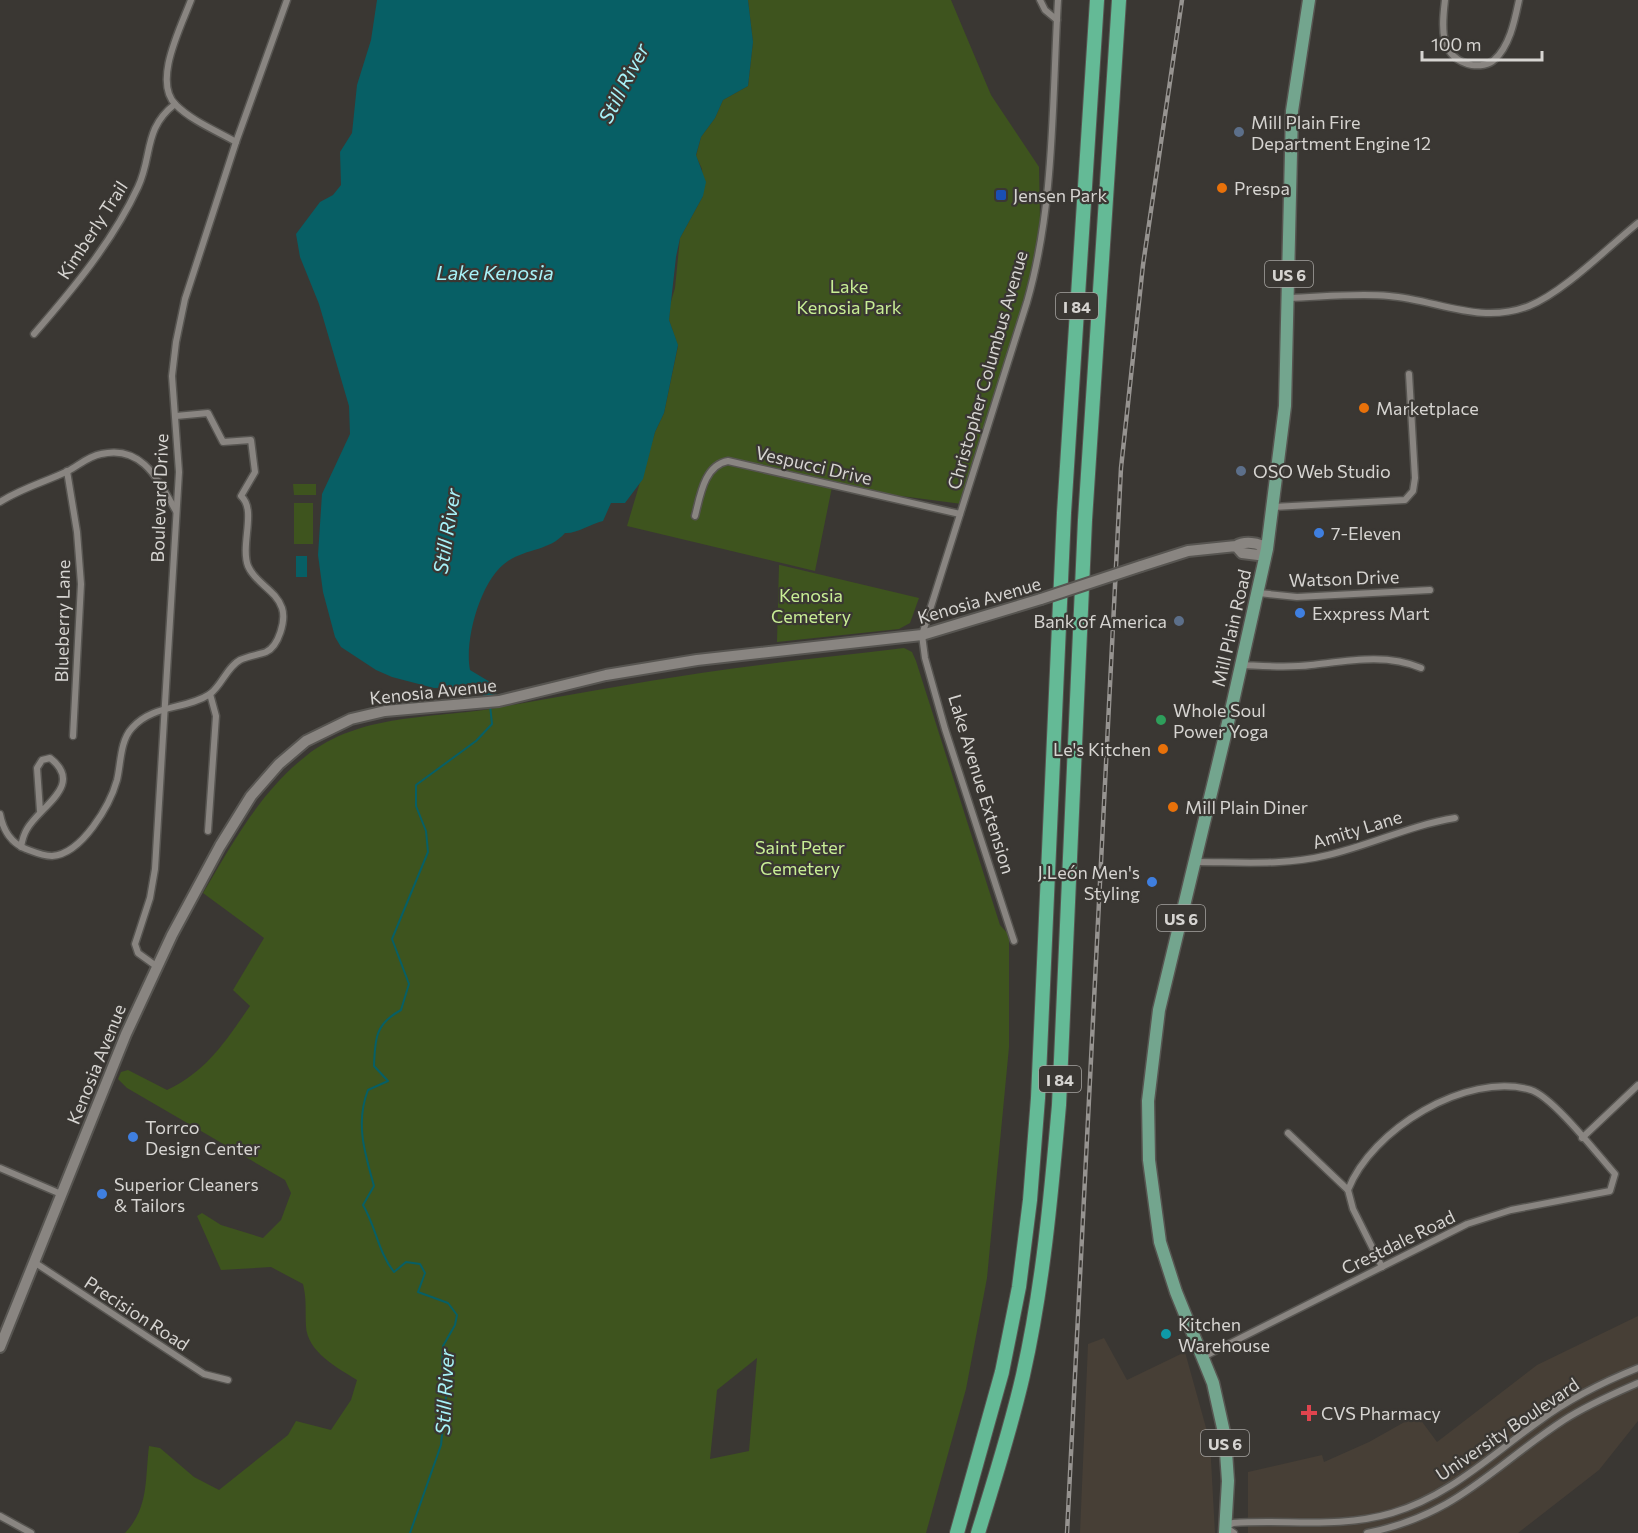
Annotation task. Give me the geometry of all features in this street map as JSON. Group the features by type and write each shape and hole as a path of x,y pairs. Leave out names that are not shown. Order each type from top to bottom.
{"highway":[{"name":"I 84","path":"957,1533 1002,1372 1019,1287 1030,1200 1038,1098 1064,513 1097,0"},
{"name":"I 84","path":"978,1533 1023,1376 1040,1289 1051,1202 1059,1105 1089,434 1119,0"}],"main road":[{"name":"Mill Plain Road","path":"1203,1357 1176,1290 1160,1242 1149,1160 1148,1101 1159,1010 1242,665 1267,549 1285,406 1292,112 1309,0"},
{"name":"US 6","path":"1203,1357 1213,1383 1225,1437 1228,1531"}],"street":[{"path":"191,0 166,73 167,89 175,104 236,142"},
{"name":"Boulevard Drive","path":"156,966 138,953 135,944 154,878 179,453 172,376 182,314 236,142 287,0"},
{"path":"1040,0 1045,10 1057,20"},
{"name":"Christopher Columbus Avenue","path":"922,635 1036,266 1046,203 1058,0"},
{"path":"1445,0 1442,30 1445,44 1458,59 1477,65 1492,62 1500,53 1513,26 1519,0"},
{"name":"Kimberly Trail","path":"34,334 77,283 118,224 139,186 149,140 155,126 175,104"},
{"path":"1288,298 1390,296 1478,314 1511,311 1530,305 1549,294 1638,223"},
{"path":"1273,507 1405,500 1413,491 1415,478 1409,374"},
{"path":"0,814 7,835 21,847 50,856 69,850 83,838 112,795 124,744 130,729 141,719 165,707 210,693 238,661 272,648 281,629 283,610 275,596 253,574 246,556 244,540 248,507 241,496 255,472 251,440 223,442 208,413 176,416"},
{"path":"0,502 23,488 102,454 123,453 136,458 153,472 176,512"},
{"name":"Vespucci Drive","path":"695,516 709,475 715,467 728,461 927,504 960,514"},
{"name":"Blueberry Lane","path":"67,471 76,522 81,584 73,736"},
{"name":"Kenosia Avenue","path":"0,1347 156,966 203,875 237,818 265,779 293,751 335,725 367,714 499,701 666,664 922,635 1188,551 1236,546 1243,543 1260,544 1267,549"},
{"name":"Watson Drive","path":"1258,593 1297,597 1430,590"},
{"name":"Lake Avenue Extension","path":"922,635 925,658 945,729 1014,941"},
{"path":"1242,665 1311,665 1346,659 1409,663 1420,668"},
{"path":"208,831 216,716 210,693"},
{"path":"21,847 26,830 40,811 61,790 64,780 59,764 50,758 42,760 38,768 40,811"},
{"name":"Amity Lane","path":"1194,862 1303,860 1329,855 1428,822 1455,818"},
{"path":"1348,1190 1355,1173 1389,1134 1454,1094 1466,1090 1532,1090 1547,1099 1582,1138 1638,1085"},
{"path":"1288,1133 1348,1190 1353,1209 1382,1266"},
{"name":"Crestdale Road","path":"1203,1357 1382,1266 1487,1216 1610,1191 1614,1184 1615,1174 1582,1138"},
{"path":"0,1168 61,1194"},
{"name":"Precision Road","path":"34,1262 204,1374 228,1380"},
{"name":"University Boulevard","path":"1228,1531 1239,1522 1344,1522 1409,1507 1462,1480 1557,1408 1595,1387 1638,1368"},
{"name":"University Boulevard","path":"1367,1533 1414,1520 1453,1502 1565,1420 1638,1383"},
{"path":"0,1516 31,1533"}],"shaded area":[{"path":"1638,1316 1638,1421 1599,1470 1518,1533 1248,1533 1248,1472 1322,1455 1324,1462 1369,1442 1417,1415 1437,1442 1537,1365"},
{"path":"1104,1338 1127,1380 1185,1352 1210,1442 1215,1533 1080,1533 1088,1344"}],"green space":[{"name":"Lake Kenosia Park","path":"748,0 951,0 991,95 1039,167 1040,221 1033,289 1012,362 962,504 832,487 815,571 627,526 655,432 664,413 678,346 669,320 670,305 675,288 680,238 703,196 702,169 696,156 701,137 715,118 723,100 748,86 753,42"},
{"path":"293,484 316,484 316,495 294,495"},
{"path":"294,503 313,503 313,544 294,544"},
{"name":"Kenosia Cemetery","path":"779,565 919,598 910,623 899,629 777,642"},
{"name":"Saint Peter Cemetery","path":"904,648 912,652 916,661 1000,925 1009,935 1009,1047 987,1278 966,1389 926,1533 125,1533 133,1523 142,1503 149,1446 160,1448 194,1477 219,1490 288,1435 296,1421 331,1430 351,1400 357,1380 325,1358 312,1344 306,1326 303,1284 271,1267 221,1270 197,1216 202,1213 221,1225 263,1238 281,1220 291,1193 285,1180 127,1088 118,1079 121,1072 128,1070 167,1090 204,1065 250,1006 233,990 264,938 203,893 248,820 275,786 306,756 327,742 373,725 496,708 701,673","holes":["757,1358 749,1451 710,1459 717,1390"]}],"water":[{"name":"Lake Kenosia","path":"377,0 748,0 753,42 748,86 723,100 715,118 701,137 696,155 706,182 703,196 680,238 669,320 678,345 664,413 655,432 643,479 625,503 611,503 603,521 565,533 552,543 516,557 498,569 483,595 472,627 470,643 470,670 495,685 497,693 486,698 473,687 434,688 392,677 376,670 341,647 335,637 323,592 318,555 322,494 350,434 349,406 319,304 300,257 296,234 320,202 333,195 341,185 340,152 352,133 357,85 371,40"},
{"path":"296,556 307,556 307,577 296,577"}],"waterway":[{"name":"Still River","path":"410,1533 441,1445 448,1379 442,1364 443,1346 455,1325 457,1315 448,1303 418,1292 425,1273 420,1264 406,1262 394,1272 384,1256 363,1205 374,1186 367,1162 362,1114 368,1090 388,1081 374,1066 376,1040 381,1027 392,1015 401,1010 409,984 392,939 428,852 426,831 416,806 416,785 476,741 492,724 490,705"}],"railway":[{"path":"1067,1533 1121,468 1143,265 1182,0"}],"place":[{"name":"Mill Plain Fire Department Engine 12","path":"1239,132"},
{"name":"Prespa","path":"1222,188"},
{"name":"Jensen Park","path":"1001,195"},
{"name":"Marketplace","path":"1364,408"},
{"name":"OSO Web Studio","path":"1241,471"},
{"name":"7-Eleven","path":"1319,533"},
{"name":"Exxpress Mart","path":"1300,613"},
{"name":"Bank of America","path":"1179,621"},
{"name":"Whole Soul Power Yoga","path":"1161,720"},
{"name":"Le's Kitchen","path":"1163,749"},
{"name":"Mill Plain Diner","path":"1173,807"},
{"name":"J.León Men's Styling","path":"1152,882"},
{"name":"Torrco Design Center","path":"133,1137"},
{"name":"Superior Cleaners & Tailors","path":"102,1194"},
{"name":"Kitchen Warehouse","path":"1166,1334"},
{"name":"CVS Pharmacy","path":"1309,1413"}]}
